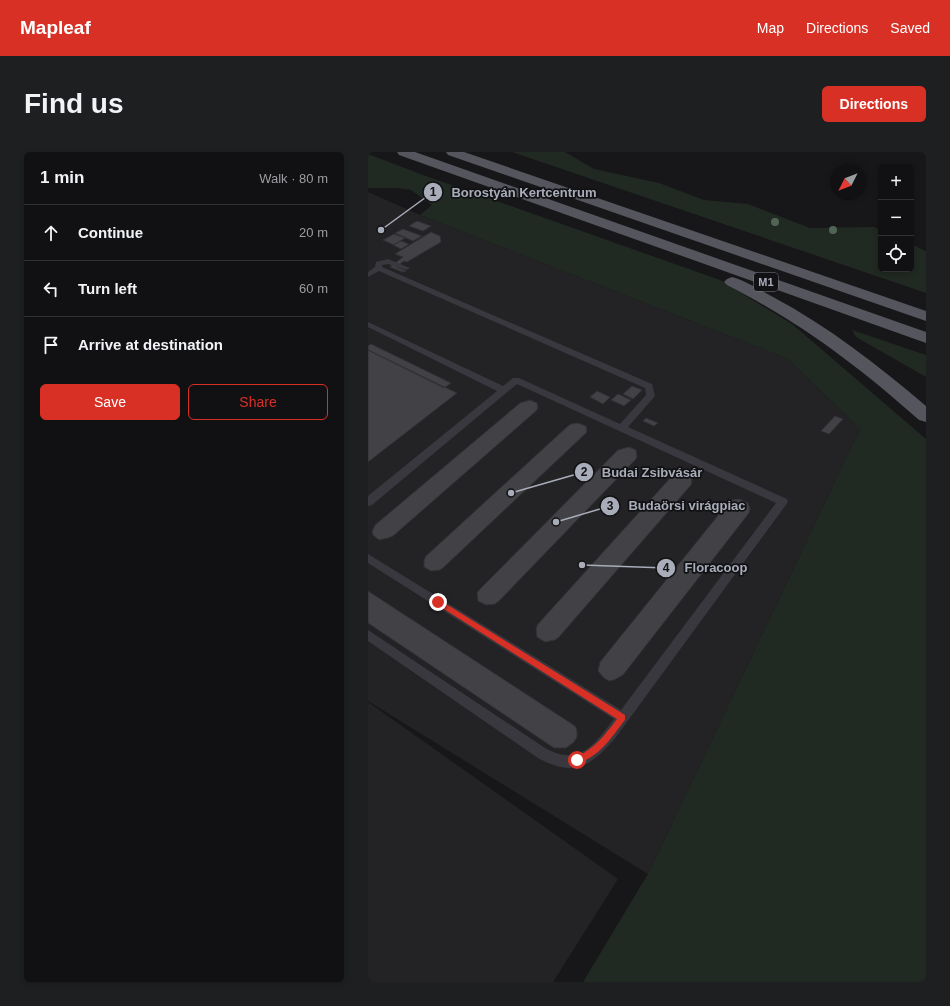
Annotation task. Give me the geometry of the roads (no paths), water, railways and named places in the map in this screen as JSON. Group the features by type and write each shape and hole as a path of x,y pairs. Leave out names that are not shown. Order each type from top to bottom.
{"main road":[{"name":"M1","path":"403,152 607,226 926,338"},
{"name":"M1","path":"452,152 926,316"},
{"path":"607,226 654,248 718,274 777,305 830,339 884,378 926,416"}],"lane":[{"path":"368,275 378,268 379,264 383,262 400,265"},
{"path":"378,268 649,386 651,396 622,428"},
{"path":"368,324 503,390"},
{"path":"368,502 516,380 783,502 623,718 600,746 590,754 577,760 563,762 540,752 368,635"},
{"path":"368,558 623,718"}],"place":[{"name":"Borostyán Kertcentrum","path":"381,230"},
{"name":"Budai Zsibvásár","path":"511,493"},
{"name":"Budaörsi virágpiac","path":"556,522"},
{"name":"Floracoop","path":"582,565"}]}
